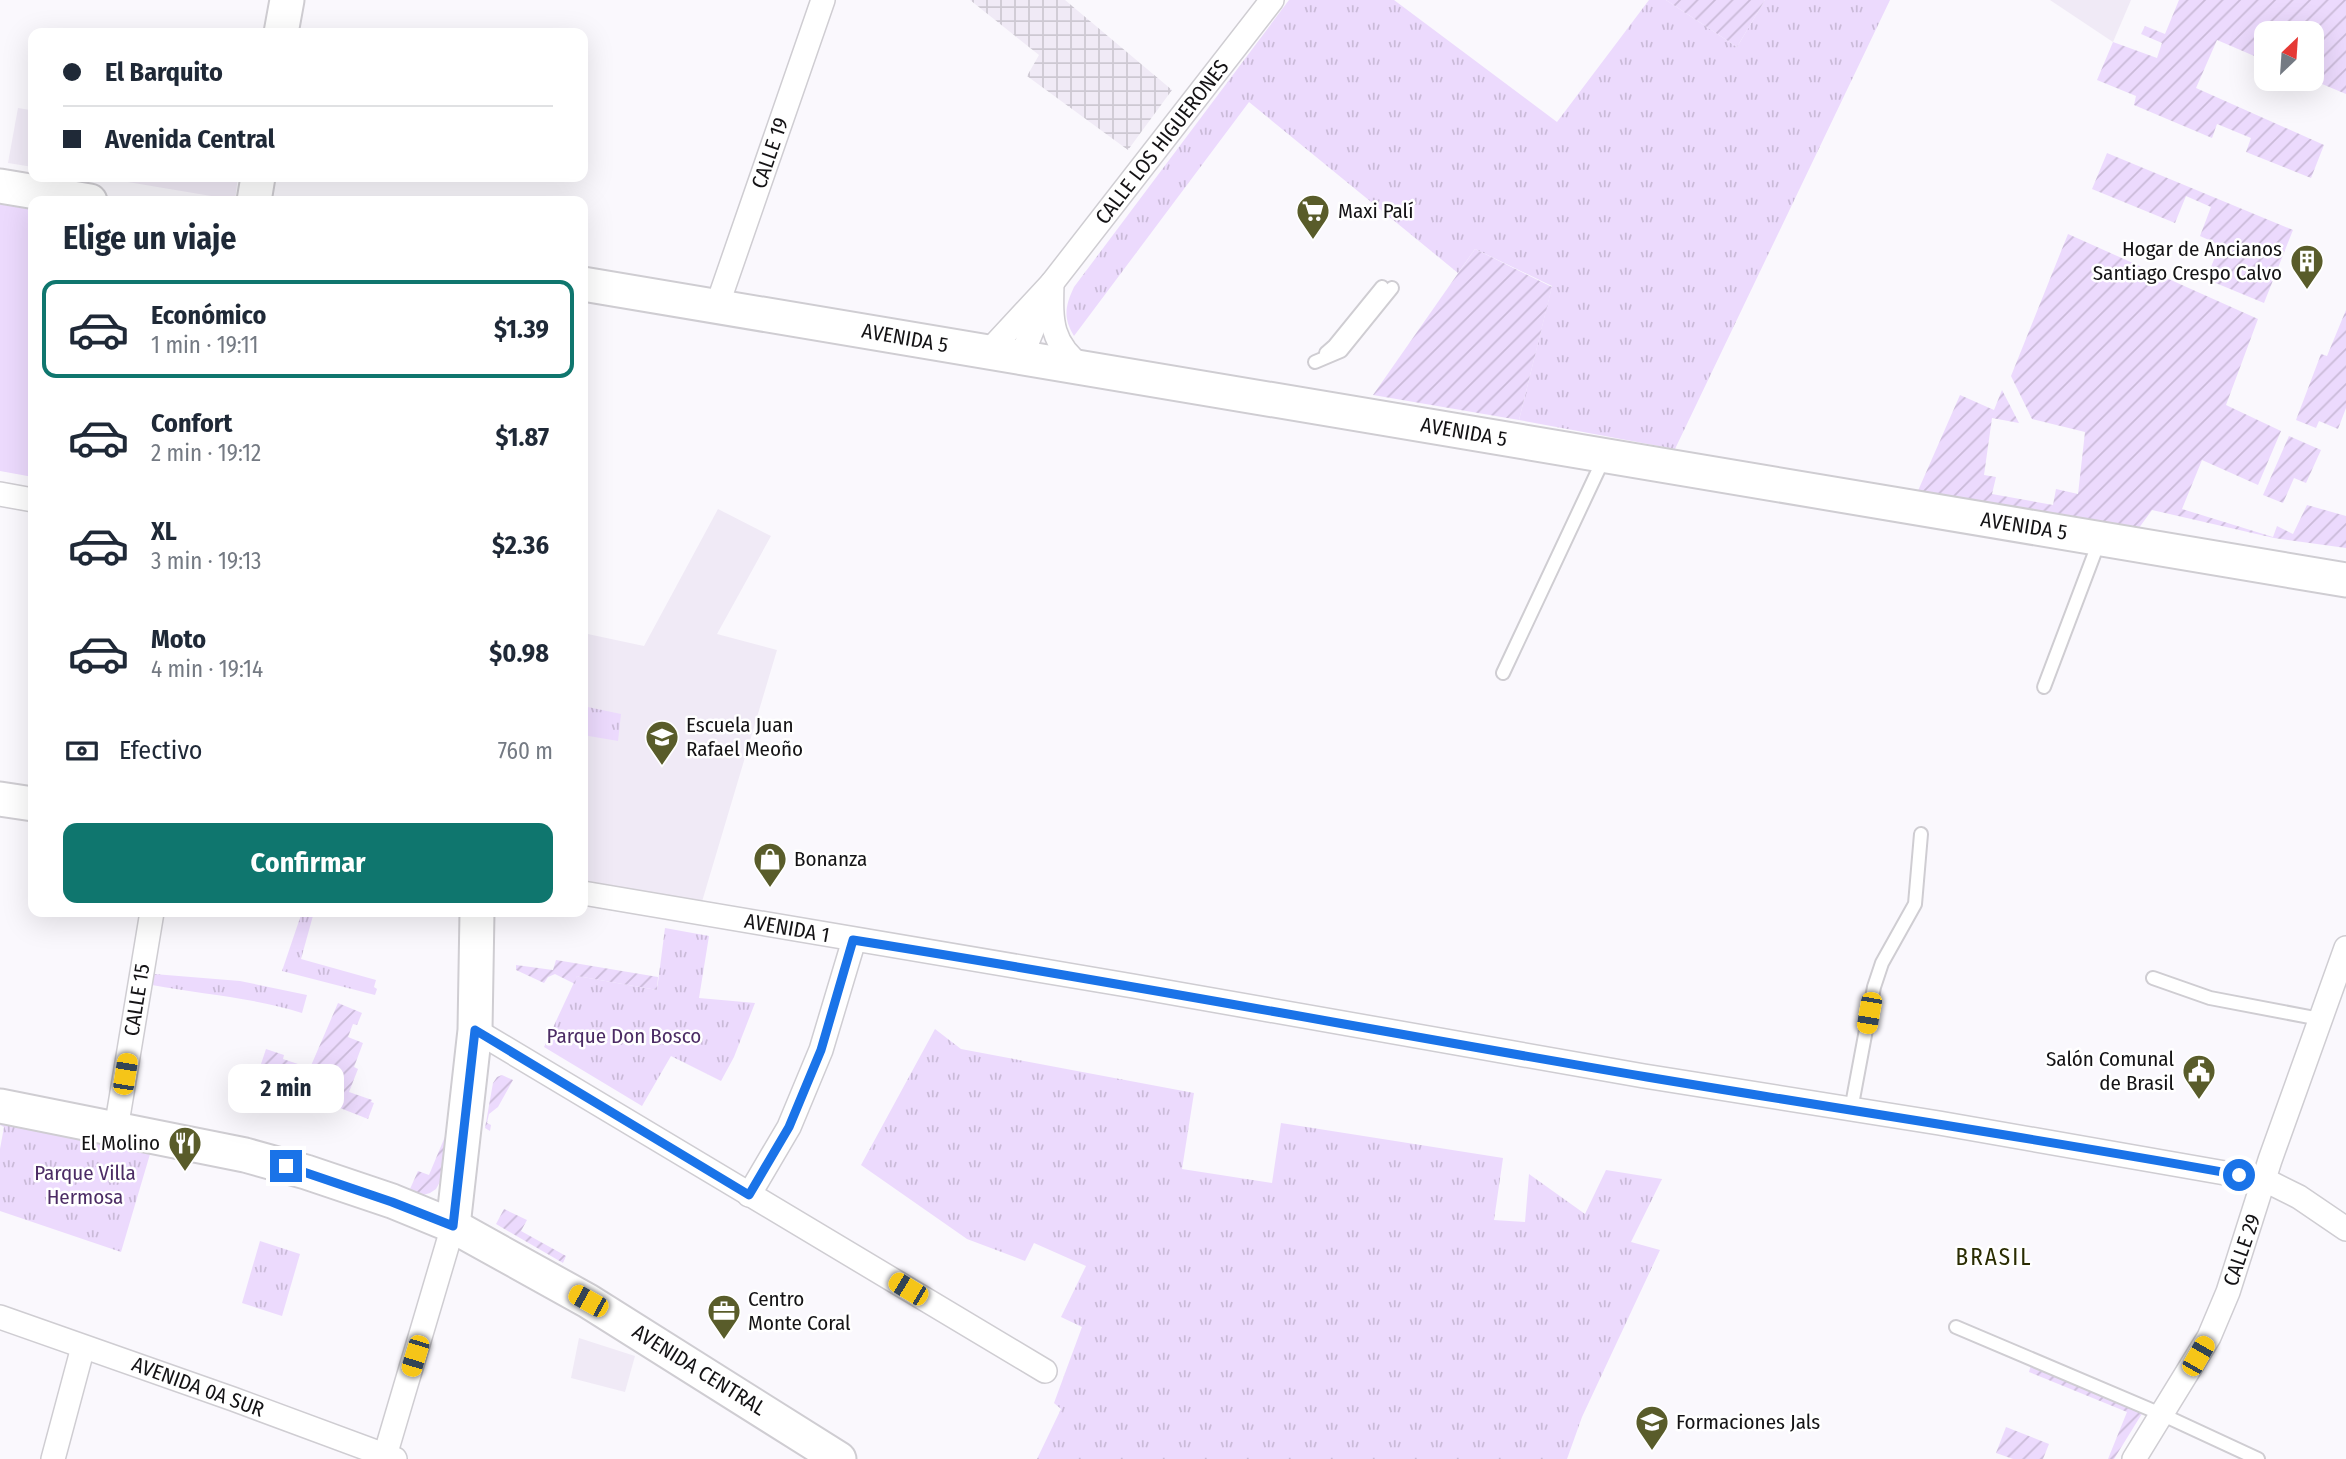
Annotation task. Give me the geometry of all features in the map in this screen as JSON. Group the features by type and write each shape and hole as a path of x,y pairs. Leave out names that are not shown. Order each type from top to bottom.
{"street":[{"path":"282,28 286,0"},
{"name":"CALLE 19","path":"717,306 823,0"},
{"name":"CALLE LOS HIGUERONES","path":"988,352 1052,283 1272,0"},
{"path":"0,186 60,196"},
{"path":"1052,283 1051,311 1056,336 1067,355 1083,368"},
{"name":"CALLE LOS HIGUERONES","path":"1021,357 1052,283"},
{"name":"AVENIDA 5","path":"588,285 2346,580"},
{"path":"0,494 28,498"},
{"path":"0,799 28,803"},
{"name":"AVENIDA 1","path":"588,894 2265,1180 2299,1198 2346,1229"},
{"name":"CALLE 15","path":"116,1129 151,917"},
{"path":"388,1458 453,1226 475,1030 477,917"},
{"path":"749,1195 789,1127 821,1050 853,940"},
{"name":"CALLE 29","path":"2134,1459 2209,1337 2228,1292 2346,948"},
{"path":"475,1030 1045,1371"},
{"name":"AVENIDA CENTRAL","path":"0,1106 245,1155 306,1172 453,1226 588,1301 839,1459"},
{"name":"AVENIDA 0A SUR","path":"0,1317 220,1394 388,1458"},
{"path":"53,1459 83,1347"}],"lane":[{"path":"1389,285 1341,351 1315,362 1334,346 1389,285"},
{"path":"1503,673 1605,456"},
{"path":"2044,687 2100,538"},
{"path":"1851,1110 1874,986 1882,963 1914,904 1920,834"},
{"path":"2153,978 2210,998 2320,1019"},
{"path":"1956,1327 2161,1414 2258,1459"}],"shaded area":[{"path":"970,0 1065,0 1172,90 1128,150 1027,76 1039,55"},
{"path":"2050,0 2131,0 2113,42"},
{"path":"18,108 28,110 28,166 8,163"},
{"path":"128,182 237,182 236,196 211,196"},
{"name":"Escuela Juan Rafael Meoño","path":"718,509 771,536 717,634 777,650 701,905 588,886 588,634 644,646"},
{"path":"579,1338 635,1356 625,1392 571,1378"}],"green space":[{"path":"1289,0 1394,0 1557,122 1649,0 1666,0 1737,47 1765,0 1890,0 1675,449 1519,420 1552,286 1475,249 1458,273 1249,102 1074,336 1066,312 1074,287"},
{"path":"1666,0 1765,0 1737,47"},
{"path":"2179,0 2346,0 2346,94 2324,85 2324,21 2254,21 2254,56 2217,40 2196,88 2324,145 2311,178 2246,152 2251,138 2217,124 2212,138 2134,105 2136,96 2097,80 2113,42 2157,58 2162,43 2141,34 2145,26 2165,34"},
{"path":"2107,153 2293,230 2264,303 2206,279 2220,245 2200,236 2211,207 2186,196 2175,223 2092,189"},
{"path":"0,202 28,206 28,476 0,471"},
{"path":"2068,234 2258,319 2226,405 2281,431 2258,485 2202,460 2182,509 2273,537 2277,526 2293,534 2307,505 2346,516 2346,548 2274,538 2152,510 2136,532 1917,493 1960,395 1994,410 2002,390 2019,423 1992,418 1984,475 1996,477 1992,494 2053,505 2056,489 2078,494 2085,432 2032,419 2011,376"},
{"path":"1475,249 1552,287 1519,420 1373,395"},
{"path":"2346,310 2346,408 2338,429 2319,421 2316,428 2296,420 2321,354 2327,356"},
{"path":"2289,436 2321,450 2306,483 2294,478 2283,503 2263,495"},
{"path":"588,707 621,714 618,741 588,736"},
{"path":"300,917 313,917 301,959 376,980 374,987 377,989 375,995 282,971"},
{"name":"Parque Don Bosco","path":"665,928 709,936 699,998 755,1003 734,1057 721,1081 671,1056 642,1106 544,1047 577,976 657,990"},
{"path":"556,960 658,977 657,990 577,976 575,984 555,974 548,977 544,983 516,970 516,965 553,970"},
{"path":"154,974 240,981 307,995 302,1013 247,1000 152,985"},
{"path":"338,1003 362,1013 357,1025 353,1024 348,1037 363,1043 354,1067 358,1069 349,1092 372,1100 374,1103 368,1119 335,1106 342,1087 290,1072 281,1101 271,1098 275,1085 256,1079 266,1049 284,1055 283,1059 310,1068"},
{"path":"935,1029 961,1049 1194,1093 1182,1169 1272,1183 1281,1123 1503,1158 1494,1220 1525,1222 1529,1174 1585,1214 1606,1170 1662,1179 1631,1242 1660,1250 1582,1417 1567,1459 1037,1459 1061,1409 1054,1403 1082,1327 1061,1317 1086,1266 1034,1243 1025,1261 967,1239 861,1165"},
{"path":"502,1075 513,1080 498,1107 489,1114 487,1123 491,1125 490,1131 485,1128 493,1083"},
{"name":"Parque Villa Hermosa","path":"0,1116 153,1144 121,1252 0,1211 0,1149 4,1127 0,1125"},
{"path":"449,1127 441,1180 436,1189 423,1195 410,1189 418,1171 429,1175"},
{"path":"504,1209 527,1220 521,1231 566,1256 563,1263 496,1224"},
{"path":"260,1241 300,1254 282,1316 242,1303"},
{"path":"2031,1365 2143,1412 2114,1459 2108,1459 2127,1412 2029,1372"},
{"path":"2006,1427 2049,1444 2043,1459 2013,1459 1996,1453"}],"place":[{"name":"Maxi Palí","path":"1313,241"},
{"name":"Hogar de Ancianos Santiago Crespo Calvo","path":"2307,291"},
{"name":"Escuela Juan Rafael Meoño","path":"662,767"},
{"name":"Bonanza","path":"770,889"},
{"name":"Salón Comunal de Brasil","path":"2199,1101"},
{"name":"El Molino","path":"185,1173"},
{"name":"Centro Monte Coral","path":"724,1341"},
{"name":"Formaciones Jals","path":"1652,1452"}],"district":[{"name":"BRASIL","path":"1994,1257"}],"route":[{"path":"286,1166 453,1226 475,1030 749,1195 789,1127 821,1050 853,940 2239,1175"}]}
